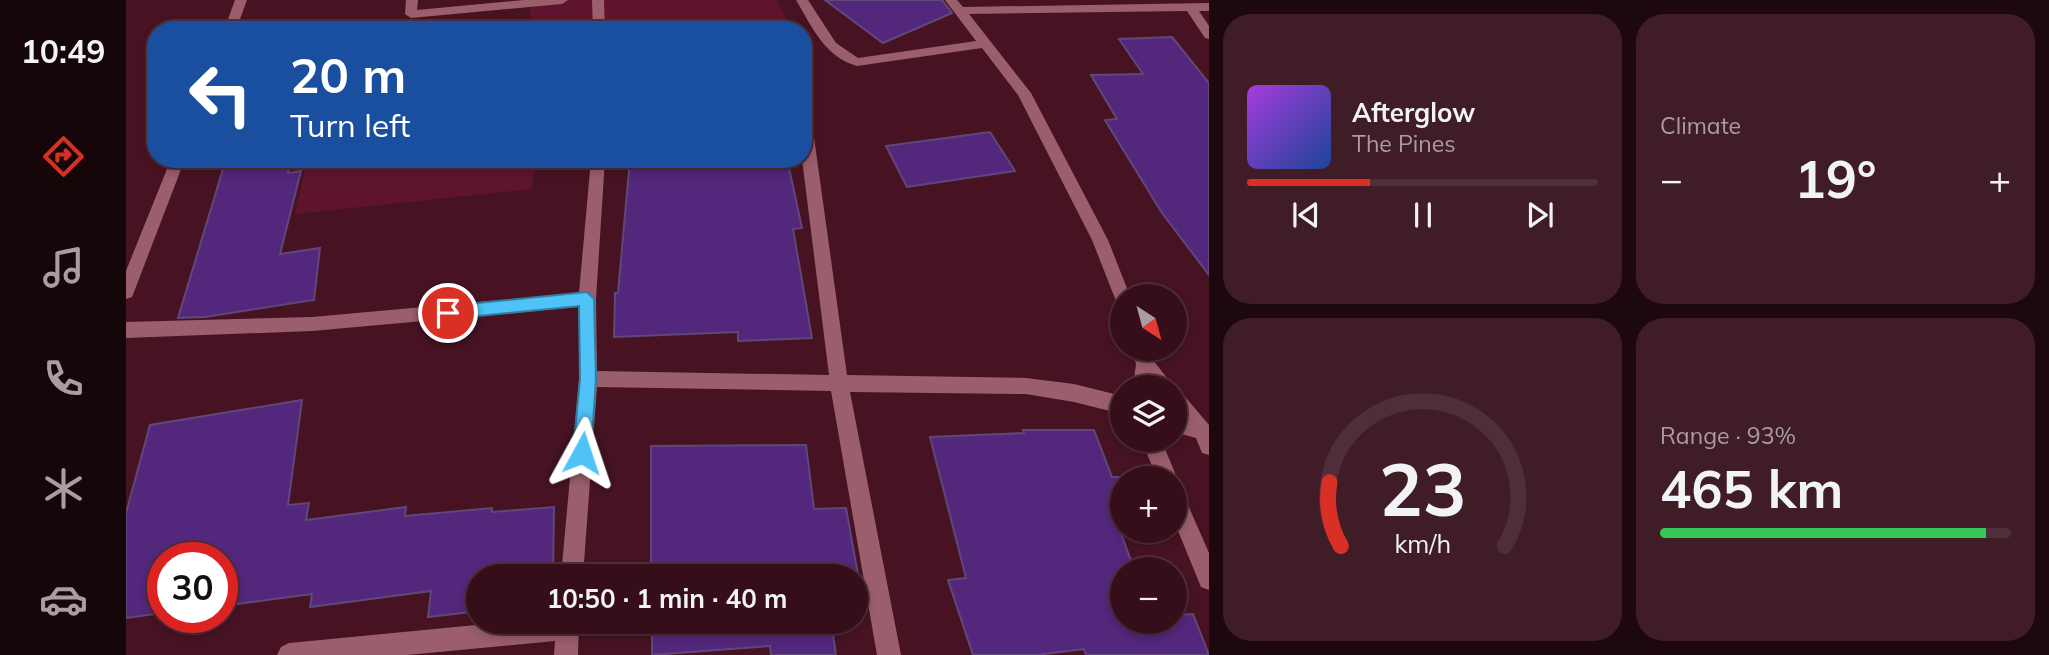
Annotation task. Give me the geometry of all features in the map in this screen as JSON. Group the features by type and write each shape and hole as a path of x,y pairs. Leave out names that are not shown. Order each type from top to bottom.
{"street":[{"path":"233,21 241,0"},
{"path":"412,0 411,15 562,0"},
{"path":"598,0 599,21"},
{"path":"802,0 838,55 857,62 987,43"},
{"path":"955,6 1024,93 1049,136 1100,240 1117,284"},
{"path":"955,6 1209,7"},
{"path":"1190,8 1209,35"},
{"path":"126,292 174,168"},
{"path":"573,564 588,379 587,299 597,168"},
{"path":"811,168 839,382 889,655"},
{"path":"126,330 312,324 587,299"},
{"path":"588,379 1026,386 1074,393 1110,402"},
{"path":"1187,413 1207,436"},
{"path":"1187,428 1207,436"},
{"path":"1187,527 1209,579"},
{"path":"289,655 484,634"},
{"path":"566,655 567,634"}],"shaded area":[{"path":"528,0 777,0 788,21 532,21"},
{"path":"305,168 535,168 532,189 295,214"}],"building":[{"path":"825,0 942,0 952,13 883,43"},
{"path":"1172,37 1209,83 1209,275 1162,213 1105,120 1117,119 1091,75 1143,74 1119,39"},
{"path":"990,132 1015,171 907,187 886,146"},
{"path":"223,168 289,168 288,173 301,171 280,254 320,248 314,300 205,317 178,318"},
{"path":"629,168 789,168 802,228 793,229 812,338 738,341 738,332 614,337 615,293 618,293"},
{"path":"302,400 288,505 309,503 306,520 406,507 405,516 492,508 492,512 554,507 553,564 466,564 466,612 428,617 431,591 310,607 312,594 238,604 238,542 147,542 147,615 126,618 126,513 150,425"},
{"path":"1023,430 1094,430 1110,472 1110,543 1125,543 1130,557 1110,557 1110,634 1187,634 1187,614 1193,614 1209,655 1086,655 1084,649 1036,655 973,655 948,580 966,578 930,437 1024,433"},
{"path":"806,445 814,509 846,508 856,564 651,564 651,446"},
{"path":"652,634 833,634 836,655 771,655 770,646 652,655"}],"route":[{"path":"448,313 587,299 588,379 582,453"}]}
